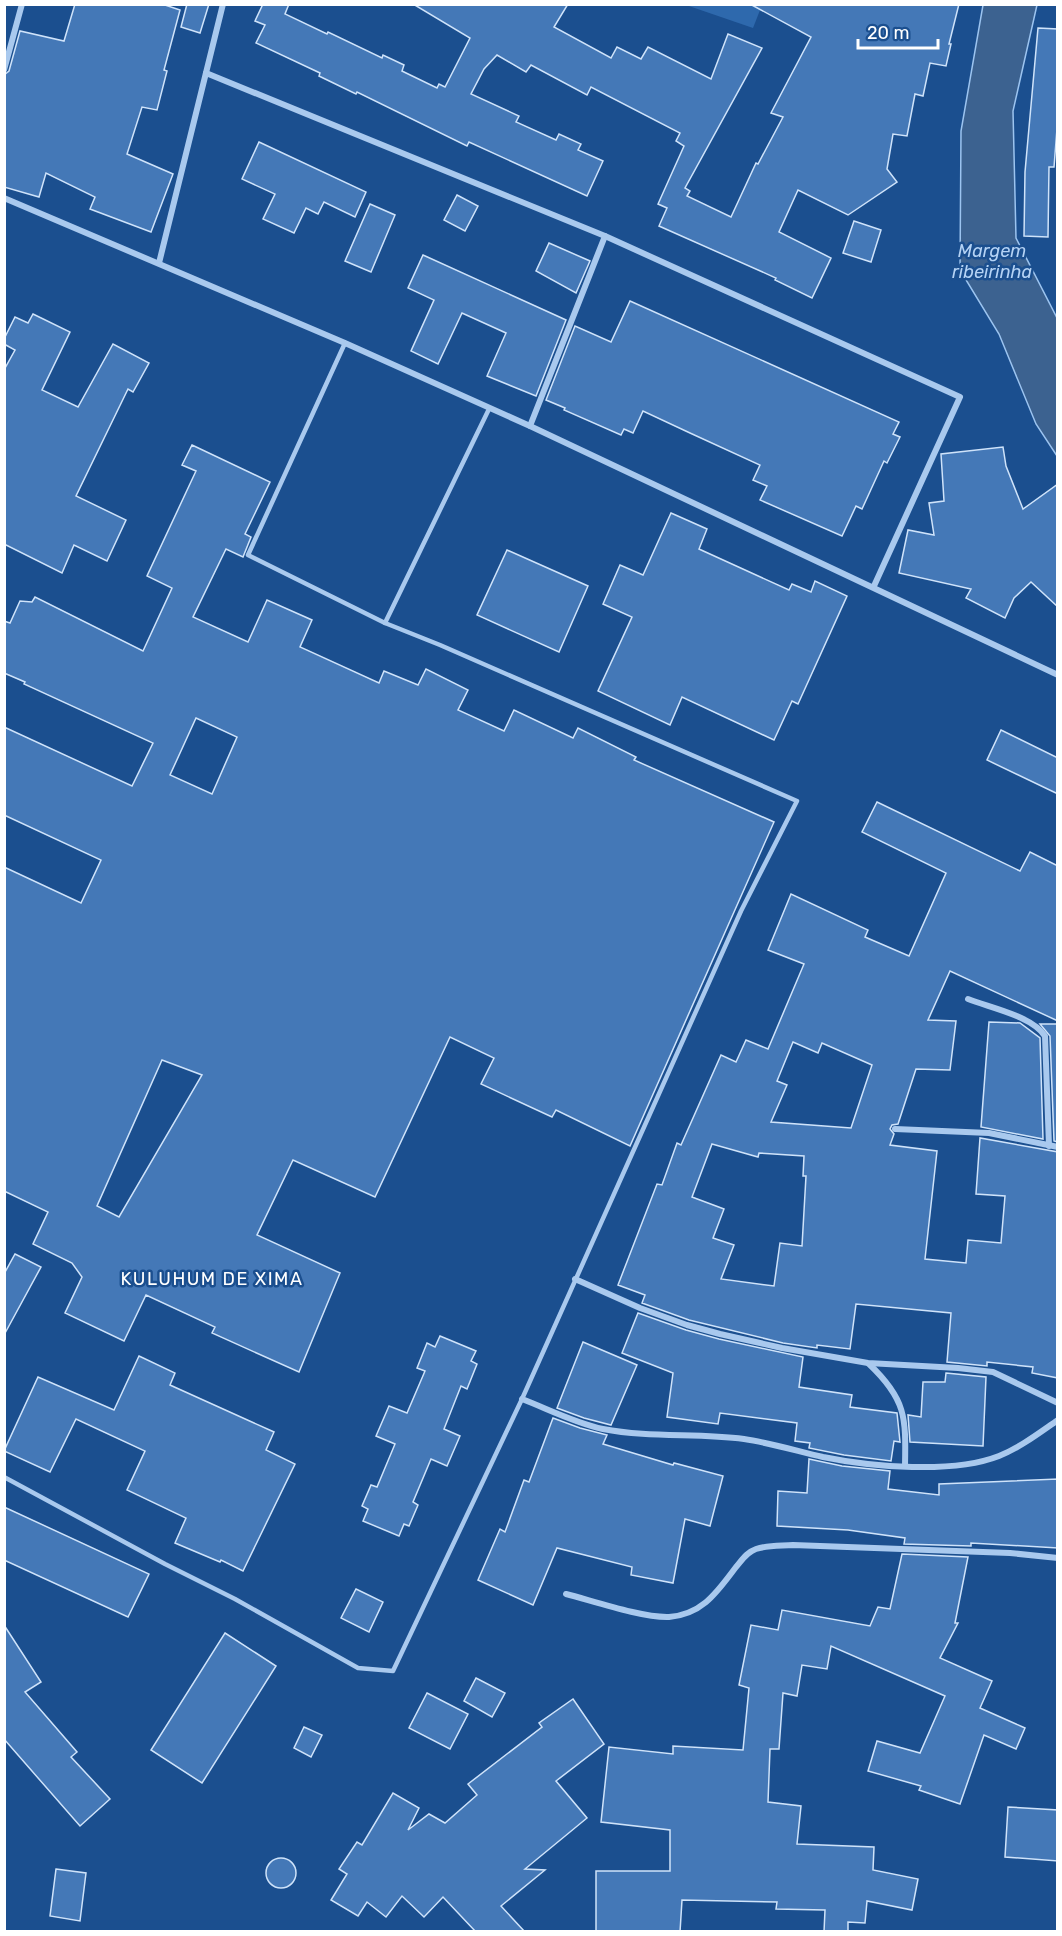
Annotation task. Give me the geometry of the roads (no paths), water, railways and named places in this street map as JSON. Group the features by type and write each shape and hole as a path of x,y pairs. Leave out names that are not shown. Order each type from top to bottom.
{"street":[{"path":"4,70 22,4"},
{"path":"159,263 223,4"},
{"path":"206,73 605,236 960,397 874,586"},
{"path":"4,198 345,343 530,426 874,586 1058,675"},
{"path":"530,426 605,236"},
{"path":"968,999 1029,1022 1040,1028 1045,1036 1049,1146"},
{"path":"895,1129 989,1133 1058,1148"},
{"path":"575,1280 687,1325 783,1348 868,1363 993,1372 1058,1403"},
{"path":"868,1363 883,1377 900,1402 905,1415 906,1466"},
{"path":"522,1399 602,1429 741,1438 858,1463 906,1466 939,1467 971,1463 998,1456 1020,1446 1058,1420"},
{"path":"566,1594 649,1615 668,1617 685,1614 702,1608 745,1556 755,1550 793,1545 1010,1553 1058,1558"}],"lane":[{"path":"4,1477 235,1599 358,1668 393,1671 522,1399 741,911 797,801 385,623 248,555 345,343"},
{"path":"385,623 489,408"}],"water":[{"name":"Margem ribeirinha","path":"983,5 1037,5 1013,111 1016,238 1057,318 1057,456 1036,424 999,334 960,270 961,131"}],"district":[{"name":"KULUHUM DE XIMA","path":"212,1279"}]}
